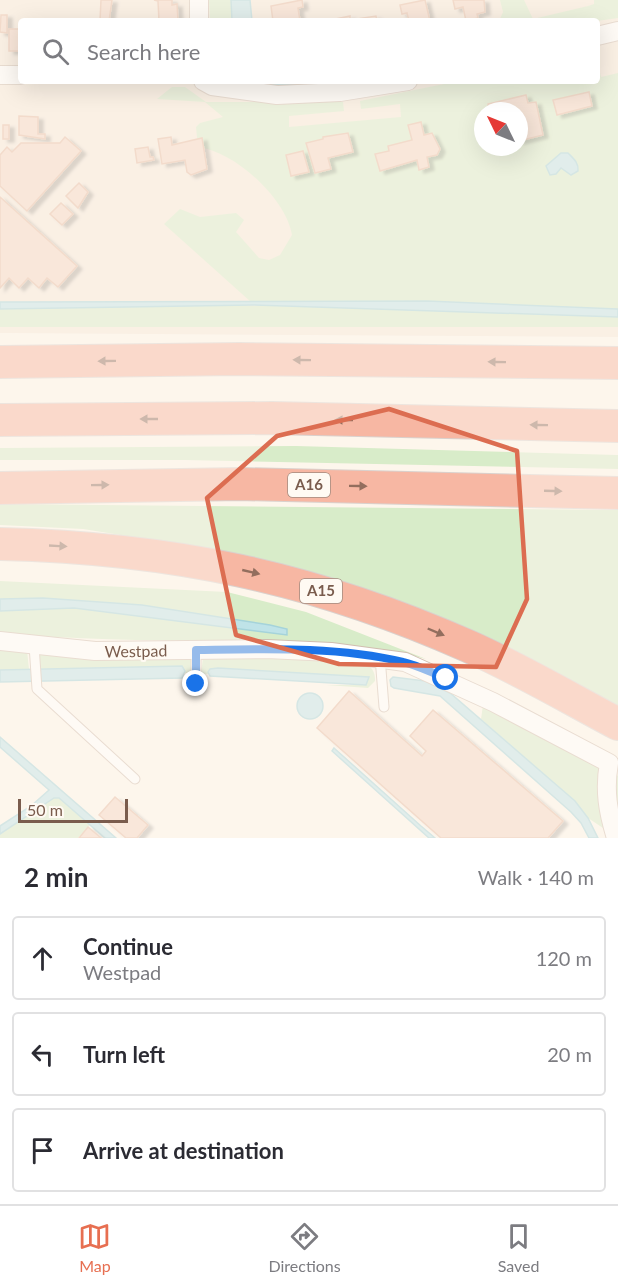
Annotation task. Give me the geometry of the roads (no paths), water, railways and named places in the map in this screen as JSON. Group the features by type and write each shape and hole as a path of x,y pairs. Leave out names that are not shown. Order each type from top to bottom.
{"highway":[{"path":"0,362 239,359 618,363"},
{"path":"0,420 272,418 618,426"},
{"name":"A16","path":"0,488 240,484 618,493"},
{"name":"A15","path":"0,544 98,548 178,558 294,582 380,610 471,647 618,724"}],"street":[{"path":"199,0 199,18"},
{"path":"600,35 618,30"},
{"path":"0,75 18,75"},
{"path":"208,84 277,95 340,92 389,84"},
{"name":"Westpad","path":"0,641 94,651 267,649 380,657 405,662 446,678 609,763 606,782 607,808 616,838"}],"lane":[{"path":"34,645 36,686 47,700 135,779"},
{"path":"196,650 196,684"},
{"path":"380,657 384,707"}],"water":[{"path":"231,0 250,0 252,18 232,18"},
{"path":"561,153 568,153 572,157 577,163 578,171 571,175 561,168 556,174 550,175 546,166"},
{"path":"427,301 618,309 618,317 254,305 0,309 0,302"},
{"path":"43,598 142,605 270,625 287,629 287,635 74,608 0,611 0,599"},
{"path":"182,666 185,671 182,678 0,682 0,670"},
{"path":"210,669 369,677 366,685 210,676 208,672"},
{"path":"393,677 425,681 450,693 575,801 588,818 598,838 589,838 581,823 571,812 440,696 394,688 390,680"},
{"path":"310,693 319,697 323,706 319,715 310,719 301,715 297,706 301,697"},
{"path":"0,737 116,838 105,838 59,798 54,798 0,834 0,826 31,806 49,790 0,747"},
{"path":"334,748 435,838 429,838 332,751"}]}
